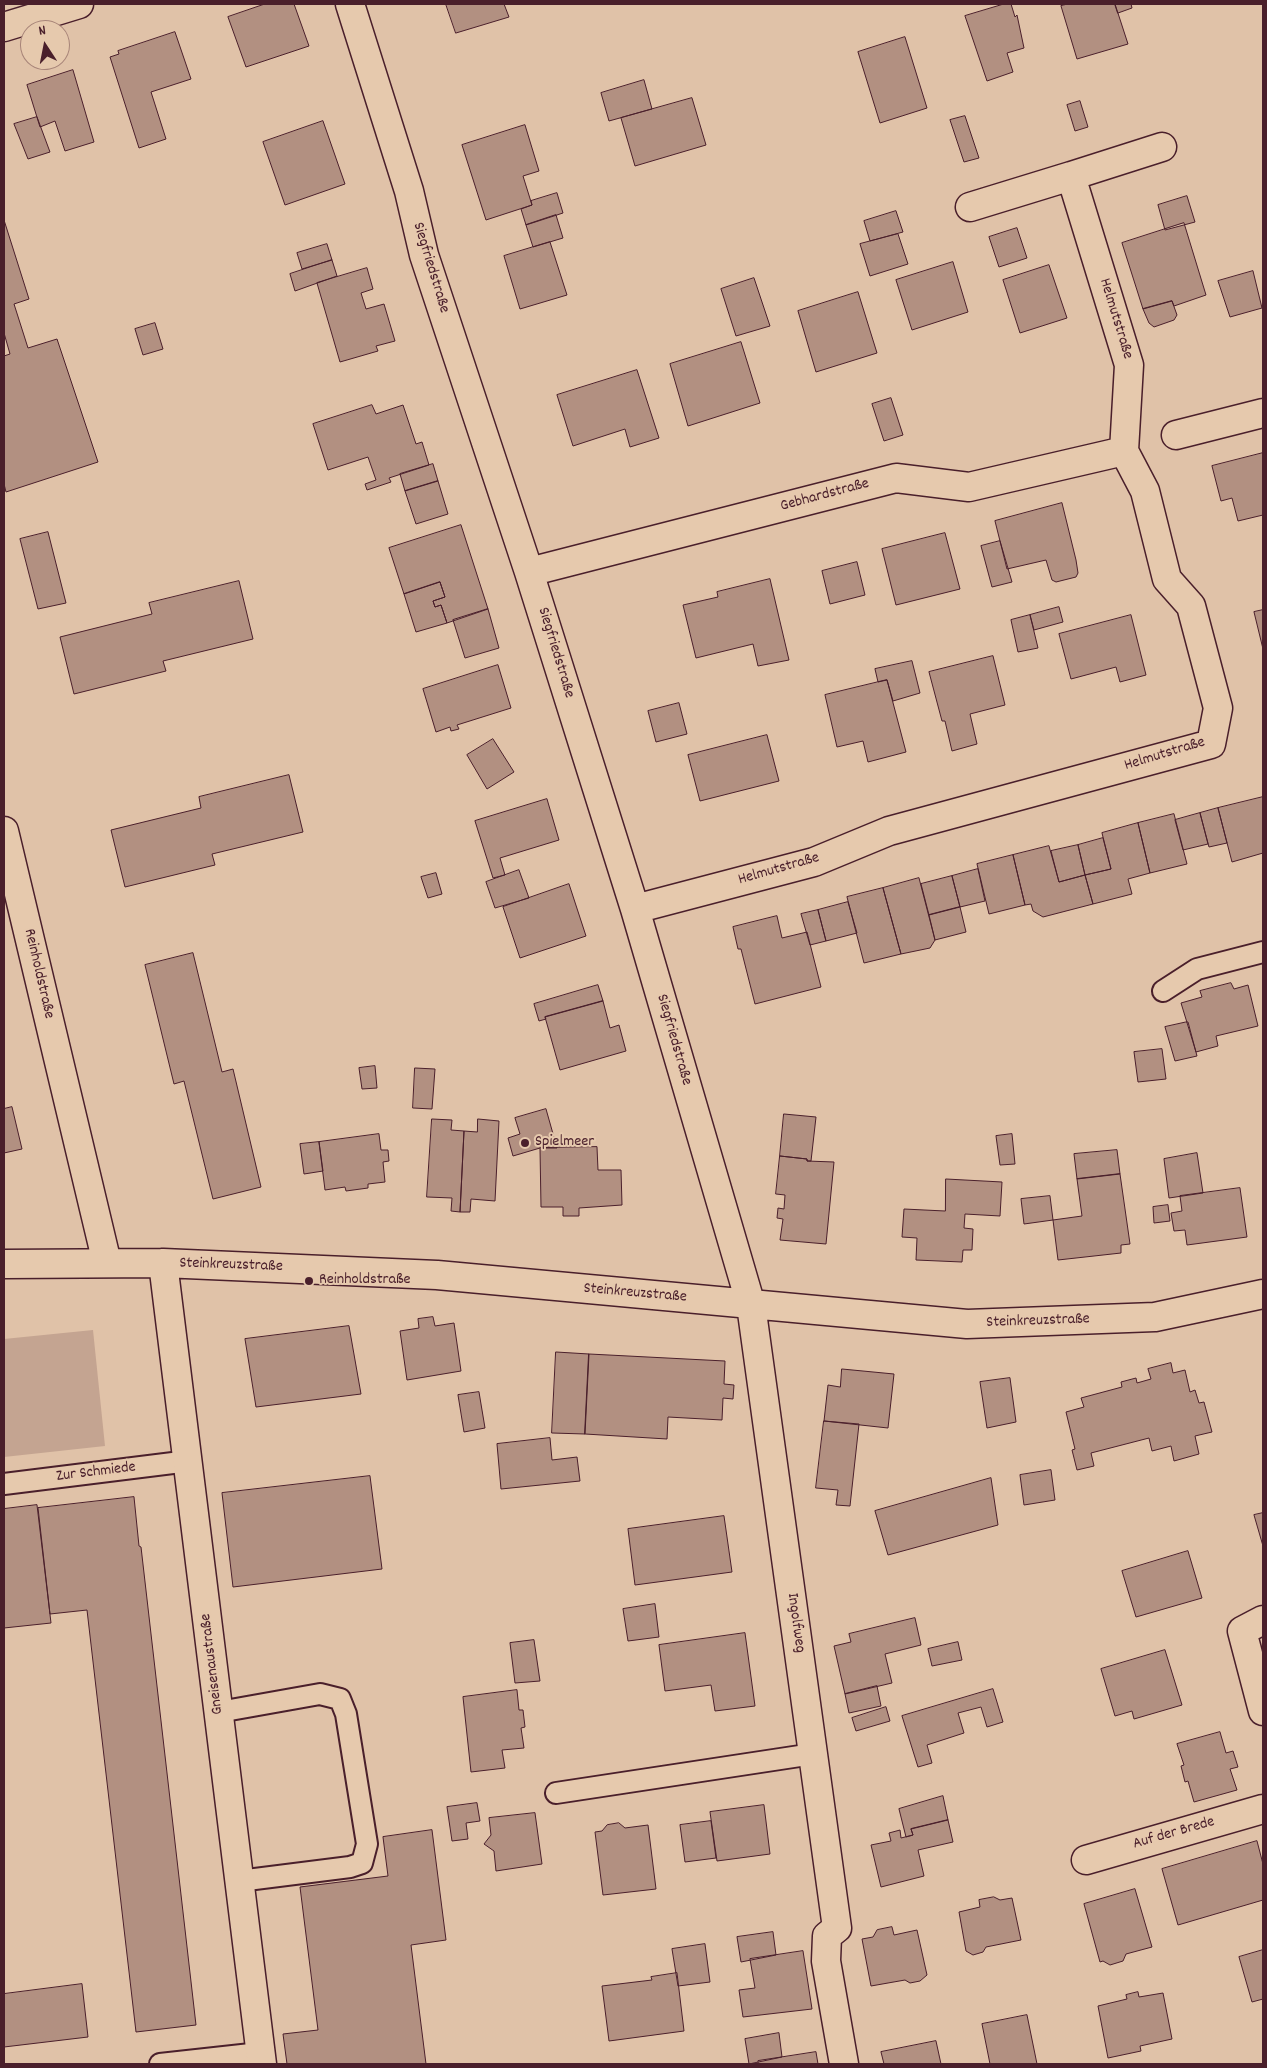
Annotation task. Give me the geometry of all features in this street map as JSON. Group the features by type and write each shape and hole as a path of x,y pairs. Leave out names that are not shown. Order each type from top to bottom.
{"street":[{"path":"4,27 79,4"},
{"name":"Siegfriedstraße","path":"350,4 409,190 424,254 530,572 635,909 751,1305"},
{"path":"970,207 1162,147"},
{"name":"Helmutstraße","path":"635,909 814,862 889,831 1211,744 1218,708 1191,606 1167,579 1146,491 1124,451 1129,365 1071,176"},
{"path":"1176,435 1263,413"},
{"name":"Gebhardstraße","path":"530,572 896,478 969,487 1124,451"},
{"name":"Reinholdstraße","path":"4,830 107,1263"},
{"name":"Steinkreuzstraße","path":"4,1264 163,1263 437,1275 967,1324 1155,1317 1263,1294"},
{"name":"Gneisenaustraße","path":"163,1263 189,1461 261,2058"},
{"name":"Ingolfweg","path":"751,1305 837,1928 827,1936 826,1961 844,2064"},
{"path":"1263,1620 1242,1631 1263,1711"},
{"name":"Auf der Brede","path":"1086,1860 1263,1809"}],"lane":[{"path":"1163,991 1197,969 1263,952"},
{"name":"Zur Schmiede","path":"4,1484 189,1461"},
{"path":"219,1712 320,1694 340,1700 346,1714 367,1844 362,1863 350,1867 240,1882"},
{"path":"556,1793 813,1754"},
{"path":"160,2064 261,2058"}],"shaded area":[{"path":"93,1330 105,1446 4,1457 4,1339"}],"building":[{"path":"265,4 294,4 309,46 246,67 228,17"},
{"path":"446,4 504,4 509,17 456,33"},
{"path":"1004,4 1011,4 1015,17 1017,15 1024,48 1007,53 1013,72 987,81 965,16"},
{"path":"1068,4 1115,4 1128,44 1077,59 1061,6"},
{"path":"1115,4 1131,4 1132,8 1118,13"},
{"path":"175,32 191,79 151,92 166,139 139,148 110,57 119,54 118,51"},
{"path":"905,37 927,108 880,123 858,52"},
{"path":"73,70 94,142 65,151 55,121 40,127 27,85"},
{"path":"644,80 652,109 609,121 601,93"},
{"path":"692,98 706,145 635,166 621,118"},
{"path":"1080,101 1088,127 1075,131 1067,105"},
{"path":"965,116 979,158 964,162 950,120"},
{"path":"37,117 50,152 28,159 14,124"},
{"path":"323,121 345,184 285,205 263,142"},
{"path":"525,125 539,171 523,176 532,205 486,220 462,145"},
{"path":"557,193 563,213 526,225 521,209 532,205 531,201"},
{"path":"1187,196 1195,222 1165,230 1158,205"},
{"path":"896,211 903,232 870,241 864,221"},
{"path":"556,215 563,238 533,247 526,225"},
{"path":"4,220 29,299 14,304 28,348 57,339 98,462 6,492 4,484 4,356 10,354 4,333"},
{"path":"1184,223 1206,295 1174,306 1172,301 1143,309 1122,243"},
{"path":"1017,228 1027,258 999,267 989,237"},
{"path":"898,234 908,264 870,276 860,244"},
{"path":"550,242 567,295 520,309 504,256"},
{"path":"327,244 332,260 302,269 297,253"},
{"path":"332,260 337,276 295,291 290,274"},
{"path":"953,262 968,312 912,330 896,280"},
{"path":"1049,265 1067,318 1020,333 1003,280"},
{"path":"367,268 373,289 361,293 366,309 384,304 395,341 376,346 378,351 340,362 317,283"},
{"path":"1253,271 1262,308 1230,317 1218,281"},
{"path":"754,278 770,326 736,336 721,289"},
{"path":"858,292 877,353 816,372 798,311"},
{"path":"1172,301 1177,315 1174,320 1154,327 1149,323 1143,309"},
{"path":"155,323 163,349 143,355 135,329"},
{"path":"741,342 760,403 688,426 670,364"},
{"path":"637,370 659,438 630,447 625,429 573,446 557,395"},
{"path":"891,398 903,435 884,441 872,404"},
{"path":"372,405 376,414 403,405 416,444 422,442 429,465 389,478 391,482 367,490 365,484 376,480 368,457 328,470 313,424"},
{"path":"1263,453 1263,515 1238,521 1232,498 1221,501 1212,466"},
{"path":"433,464 438,481 405,491 400,474"},
{"path":"438,481 448,514 416,524 405,491"},
{"path":"1062,503 1076,560 1078,573 1076,577 1056,582 1052,580 1046,560 1007,569 995,521"},
{"path":"461,525 488,609 447,623 441,605 435,607 433,601 445,597 440,582 404,594 389,548"},
{"path":"48,532 66,603 38,609 20,539"},
{"path":"945,533 960,589 896,605 882,549"},
{"path":"1000,541 1012,582 992,587 981,546"},
{"path":"857,562 865,595 830,604 822,571"},
{"path":"770,579 789,660 758,666 753,644 696,658 683,605 718,597 717,592"},
{"path":"239,581 253,639 163,661 166,671 74,694 60,637 152,614 149,603"},
{"path":"440,582 445,597 433,601 435,607 441,605 447,623 416,632 404,594"},
{"path":"1059,607 1063,622 1034,630 1030,615"},
{"path":"488,609 499,648 465,658 453,620"},
{"path":"1263,610 1263,649 1254,612"},
{"path":"1030,615 1038,648 1018,652 1011,620"},
{"path":"1131,615 1146,675 1120,682 1116,667 1071,679 1059,634"},
{"path":"993,656 1005,705 970,714 977,744 952,751 945,721 942,721 929,672"},
{"path":"912,661 920,693 893,701 887,680 878,682 875,669"},
{"path":"498,665 511,708 457,725 459,729 451,731 450,727 436,732 423,689"},
{"path":"887,680 906,752 868,762 863,741 837,747 825,695"},
{"path":"679,703 687,734 656,742 648,711"},
{"path":"767,735 779,781 700,801 688,755"},
{"path":"493,739 514,772 487,789 467,755"},
{"path":"289,775 303,832 212,854 215,865 125,887 111,830 201,808 199,797"},
{"path":"1263,797 1263,853 1232,862 1218,808"},
{"path":"547,799 559,840 500,858 505,875 493,878 475,821"},
{"path":"1218,808 1227,843 1209,847 1200,813"},
{"path":"1200,813 1208,844 1183,850 1175,820"},
{"path":"1174,814 1187,864 1150,873 1138,823"},
{"path":"1138,823 1150,873 1128,879 1132,894 1093,904 1085,875 1111,869 1102,833"},
{"path":"1103,838 1111,869 1085,875 1078,845"},
{"path":"1078,845 1085,875 1059,882 1051,851"},
{"path":"1049,846 1059,882 1085,875 1093,904 1043,917 1033,911 1031,904 1025,905 1013,855"},
{"path":"1013,855 1025,905 989,914 977,864"},
{"path":"978,869 985,901 960,907 952,876"},
{"path":"519,870 529,898 495,908 486,882"},
{"path":"436,873 442,894 428,898 421,877"},
{"path":"952,876 960,907 929,915 921,884"},
{"path":"919,878 935,940 930,948 901,954 883,888"},
{"path":"569,884 586,936 520,958 503,907"},
{"path":"883,888 901,954 864,963 847,897"},
{"path":"848,902 857,933 826,941 818,910"},
{"path":"960,907 966,932 935,940 929,915"},
{"path":"818,910 826,941 810,945 801,914"},
{"path":"777,916 782,938 807,932 821,987 755,1004 741,949 738,949 733,927"},
{"path":"193,953 222,1072 233,1069 261,1187 213,1199 184,1081 174,1084 145,965"},
{"path":"1231,983 1234,989 1248,985 1258,1026 1216,1036 1218,1046 1196,1052 1181,1003 1202,997 1200,991"},
{"path":"598,985 603,1001 545,1017 546,1019 539,1021 534,1004"},
{"path":"603,1001 610,1028 619,1025 626,1051 560,1070 545,1017"},
{"path":"1188,1022 1197,1056 1175,1061 1165,1027"},
{"path":"1162,1049 1166,1079 1138,1082 1134,1052"},
{"path":"375,1066 377,1088 362,1089 359,1068"},
{"path":"415,1068 435,1069 432,1109 413,1108"},
{"path":"12,1107 22,1149 4,1153 4,1109"},
{"path":"546,1109 557,1148 540,1148 513,1156 508,1138 520,1134 515,1118"},
{"path":"784,1114 816,1117 811,1161 780,1156"},
{"path":"432,1119 452,1120 451,1130 464,1131 460,1212 451,1211 452,1198 427,1197"},
{"path":"478,1119 499,1121 495,1201 471,1199 470,1212 460,1212 464,1131 477,1132"},
{"path":"379,1134 381,1150 388,1150 389,1161 383,1162 385,1182 368,1184 368,1188 346,1191 345,1187 325,1190 319,1142"},
{"path":"1012,1134 1015,1164 1000,1165 996,1136"},
{"path":"319,1142 323,1171 304,1174 300,1144"},
{"path":"597,1147 598,1170 621,1170 622,1205 579,1208 579,1216 563,1216 563,1207 541,1207 540,1148"},
{"path":"1117,1150 1120,1174 1077,1179 1074,1154"},
{"path":"1197,1153 1203,1193 1169,1198 1164,1159"},
{"path":"780,1156 807,1159 807,1161 834,1162 826,1244 780,1240 783,1219 777,1218 778,1208 784,1209 785,1195 776,1194"},
{"path":"1120,1174 1130,1244 1121,1245 1121,1253 1058,1260 1053,1220 1082,1216 1077,1179"},
{"path":"946,1179 1002,1182 1000,1216 965,1214 964,1228 973,1229 972,1250 963,1250 962,1262 916,1260 917,1238 902,1237 904,1209 945,1211"},
{"path":"1240,1188 1247,1237 1187,1245 1185,1230 1174,1231 1171,1213 1182,1211 1180,1196"},
{"path":"1050,1196 1053,1220 1024,1224 1021,1199"},
{"path":"1168,1205 1170,1221 1154,1223 1153,1207"},
{"path":"433,1317 435,1326 454,1323 461,1371 407,1380 400,1331 419,1328 418,1319"},
{"path":"349,1326 361,1394 256,1407 245,1339"},
{"path":"556,1352 589,1354 585,1434 552,1433"},
{"path":"589,1354 725,1361 724,1384 734,1385 733,1399 723,1398 722,1420 668,1417 667,1439 585,1434"},
{"path":"1171,1363 1173,1373 1185,1370 1190,1392 1195,1390 1199,1403 1204,1402 1212,1432 1195,1436 1199,1454 1174,1461 1171,1446 1152,1451 1149,1438 1091,1453 1094,1466 1077,1470 1072,1450 1075,1449 1066,1412 1084,1407 1081,1398 1122,1387 1121,1382 1136,1378 1137,1383 1151,1379 1148,1369"},
{"path":"842,1369 894,1374 888,1428 824,1421 828,1385 840,1387"},
{"path":"1010,1378 1016,1422 987,1428 980,1382"},
{"path":"479,1392 485,1428 464,1432 458,1395"},
{"path":"824,1421 859,1424 850,1506 836,1505 838,1490 816,1488"},
{"path":"550,1438 552,1460 577,1457 580,1481 501,1489 497,1444"},
{"path":"1051,1470 1055,1500 1024,1505 1020,1475"},
{"path":"370,1476 382,1569 233,1587 222,1493"},
{"path":"991,1478 998,1525 888,1555 875,1511"},
{"path":"134,1497 196,2025 136,2032 87,1610 50,1614 38,1508"},
{"path":"37,1505 51,1623 4,1628 4,1509"},
{"path":"1263,1513 1263,1546 1254,1515"},
{"path":"724,1516 732,1572 635,1585 628,1529"},
{"path":"1188,1551 1202,1598 1136,1617 1122,1571"},
{"path":"655,1604 659,1637 628,1641 623,1609"},
{"path":"915,1618 921,1645 885,1654 892,1683 845,1694 834,1646 851,1642 849,1634"},
{"path":"745,1633 755,1706 715,1711 711,1685 665,1691 659,1645"},
{"path":"534,1640 540,1681 515,1683 510,1643"},
{"path":"958,1642 962,1660 932,1666 928,1649"},
{"path":"1165,1650 1182,1705 1134,1719 1132,1711 1115,1716 1101,1669"},
{"path":"877,1686 881,1706 849,1713 845,1694"},
{"path":"993,1689 1003,1722 987,1727 981,1707 958,1713 964,1733 927,1745 932,1763 918,1767 902,1716"},
{"path":"517,1690 519,1710 523,1710 525,1727 521,1728 524,1748 502,1750 505,1768 471,1772 463,1697"},
{"path":"886,1707 890,1721 856,1731 852,1718"},
{"path":"1220,1732 1226,1753 1233,1751 1238,1767 1230,1769 1237,1790 1194,1802 1188,1781 1185,1782 1181,1766 1184,1765 1177,1744"},
{"path":"943,1796 948,1820 911,1829 913,1835 906,1837 899,1809"},
{"path":"477,1803 480,1821 466,1823 468,1839 452,1841 447,1807"},
{"path":"764,1805 770,1854 717,1861 710,1812"},
{"path":"535,1813 542,1864 496,1871 494,1851 484,1844 491,1835 489,1818"},
{"path":"948,1820 953,1842 918,1850 924,1876 881,1887 871,1845 891,1841 889,1833 900,1830 901,1838 913,1835 911,1829"},
{"path":"711,1821 716,1858 685,1862 680,1825"},
{"path":"619,1823 625,1828 648,1825 656,1889 603,1895 595,1832 602,1831 607,1825"},
{"path":"432,1830 446,1940 411,1945 426,2064 287,2064 283,2034 318,2030 300,1887 388,1876 383,1837"},
{"path":"1257,1841 1263,1864 1263,1900 1178,1925 1162,1869"},
{"path":"1135,1889 1152,1947 1126,1954 1123,1961 1110,1965 1103,1961 1100,1962 1084,1904"},
{"path":"994,1897 1000,1900 1012,1898 1021,1940 986,1947 983,1952 973,1955 966,1951 959,1912 980,1907 979,1900"},
{"path":"892,1927 894,1935 917,1930 927,1975 920,1981 910,1983 905,1980 871,1986 862,1939 873,1937 877,1930"},
{"path":"773,1932 776,1955 741,1962 737,1937"},
{"path":"705,1944 710,1982 678,1986 672,1949"},
{"path":"1263,1950 1263,1999 1252,2002 1239,1957"},
{"path":"803,1951 812,2009 743,2017 739,1990 755,1988 750,1959"},
{"path":"677,1973 684,2031 609,2041 602,1986 652,1980 651,1977"},
{"path":"82,1984 88,2037 4,2047 4,1994"},
{"path":"1138,1992 1139,1997 1163,1993 1172,2039 1140,2046 1141,2051 1108,2058 1098,2006 1127,1999 1126,1995"},
{"path":"1027,2015 1037,2064 990,2064 982,2024"},
{"path":"779,2033 782,2057 749,2064 745,2039"},
{"path":"936,2041 941,2064 884,2064 881,2052"},
{"path":"816,2052 818,2064 758,2064 758,2061"}],"place":[{"name":"Spielmeer","path":"525,1143"},
{"name":"Reinholdstraße","path":"309,1281"}]}
